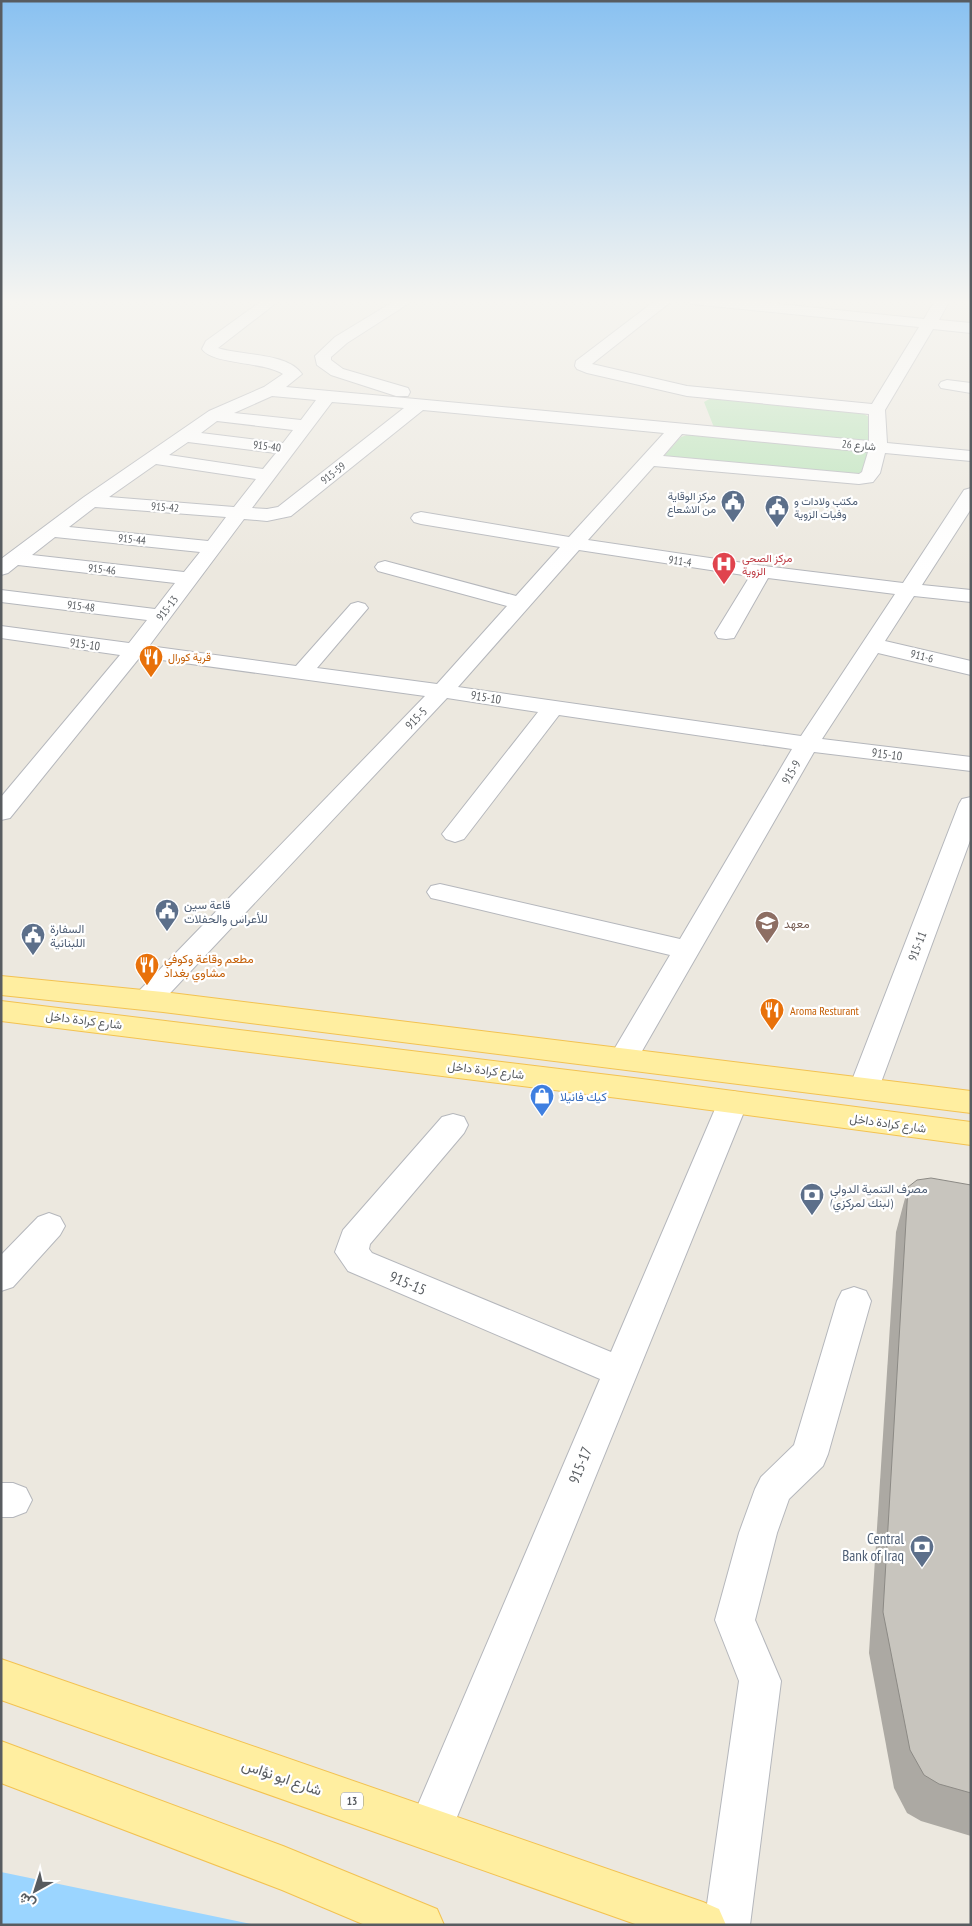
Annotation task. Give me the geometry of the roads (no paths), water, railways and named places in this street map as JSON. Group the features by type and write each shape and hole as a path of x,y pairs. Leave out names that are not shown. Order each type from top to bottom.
{"main road":[{"name":"شارع كرادة داخل","path":"1,985 642,1090 971,1134"},
{"name":"شارع كرادة داخل","path":"1,1011 154,1010 635,1060 971,1102"},
{"path":"635,1060 642,1090"},
{"name":"شارع ابو نؤاس","path":"1,1679 703,1925"},
{"path":"1,1762 283,1868 421,1925"}],"street":[{"path":"397,390 411,394 423,406"},
{"path":"682,390 877,410"},
{"path":"649,460 859,480 868,478 878,447 877,410 889,390"},
{"name":"شارع 26","path":"270,391 971,456"},
{"path":"8,564 91,501 215,416 270,391"},
{"path":"687,391 710,432"},
{"name":"915-13","path":"1,813 135,650 327,397"},
{"name":"915-59","path":"239,514 267,515 284,512 423,406"},
{"path":"215,416 306,426"},
{"name":"915-5","path":"154,1010 677,429"},
{"name":"915-40","path":"185,436 288,449"},
{"path":"153,458 269,475"},
{"name":"915-9","path":"635,1060 687,950 807,744 971,494"},
{"name":"915-42","path":"91,501 239,514"},
{"name":"911-4","path":"421,518 572,545 762,572 971,596"},
{"name":"915-44","path":"51,531 213,548"},
{"name":"915-46","path":"8,564 189,579"},
{"path":"386,567 520,603"},
{"path":"726,633 762,572"},
{"name":"915-48","path":"1,596 161,616"},
{"path":"301,673 358,608"},
{"name":"915-10","path":"6,636 135,650 442,690 553,708 807,744 971,764"},
{"name":"911-6","path":"873,645 971,668"},
{"path":"455,834 553,708"},
{"name":"915-11","path":"864,1088 971,804"},
{"path":"440,892 687,950"},
{"name":"915-17","path":"430,1828 619,1371 733,1102"},
{"name":"915-15","path":"453,1125 356,1239 352,1252 360,1262 619,1371"},
{"path":"1,1277 49,1226"},
{"path":"727,1925 760,1681 735,1620 758,1533 774,1489 810,1454 854,1301"}],"water":[{"path":"1,1872 256,1925 1,1925"}],"place":[{"name":"مركز الوقاية من الاشعاع","path":"733,523"},
{"name":"مكتب ولادات و وفيات الزوية","path":"777,528"},
{"name":"مركز الصحي الزوية","path":"724,585"},
{"name":"قرية كورال","path":"151,678"},
{"name":"قاعة سين للأعراس والحفلات","path":"167,932"},
{"name":"معهد","path":"767,944"},
{"name":"السفارة اللبنانية","path":"33,956"},
{"name":"مطعم وقاعة وكوفي مشاوي بغداد","path":"147,986"},
{"name":"Aroma Resturant","path":"772,1031"},
{"name":"كيك فانيلا","path":"542,1117"},
{"name":"مصرف التنمية الدولي (لبنك لمركزي)","path":"812,1216"},
{"name":"Central Bank of Iraq","path":"922,1568"}]}
